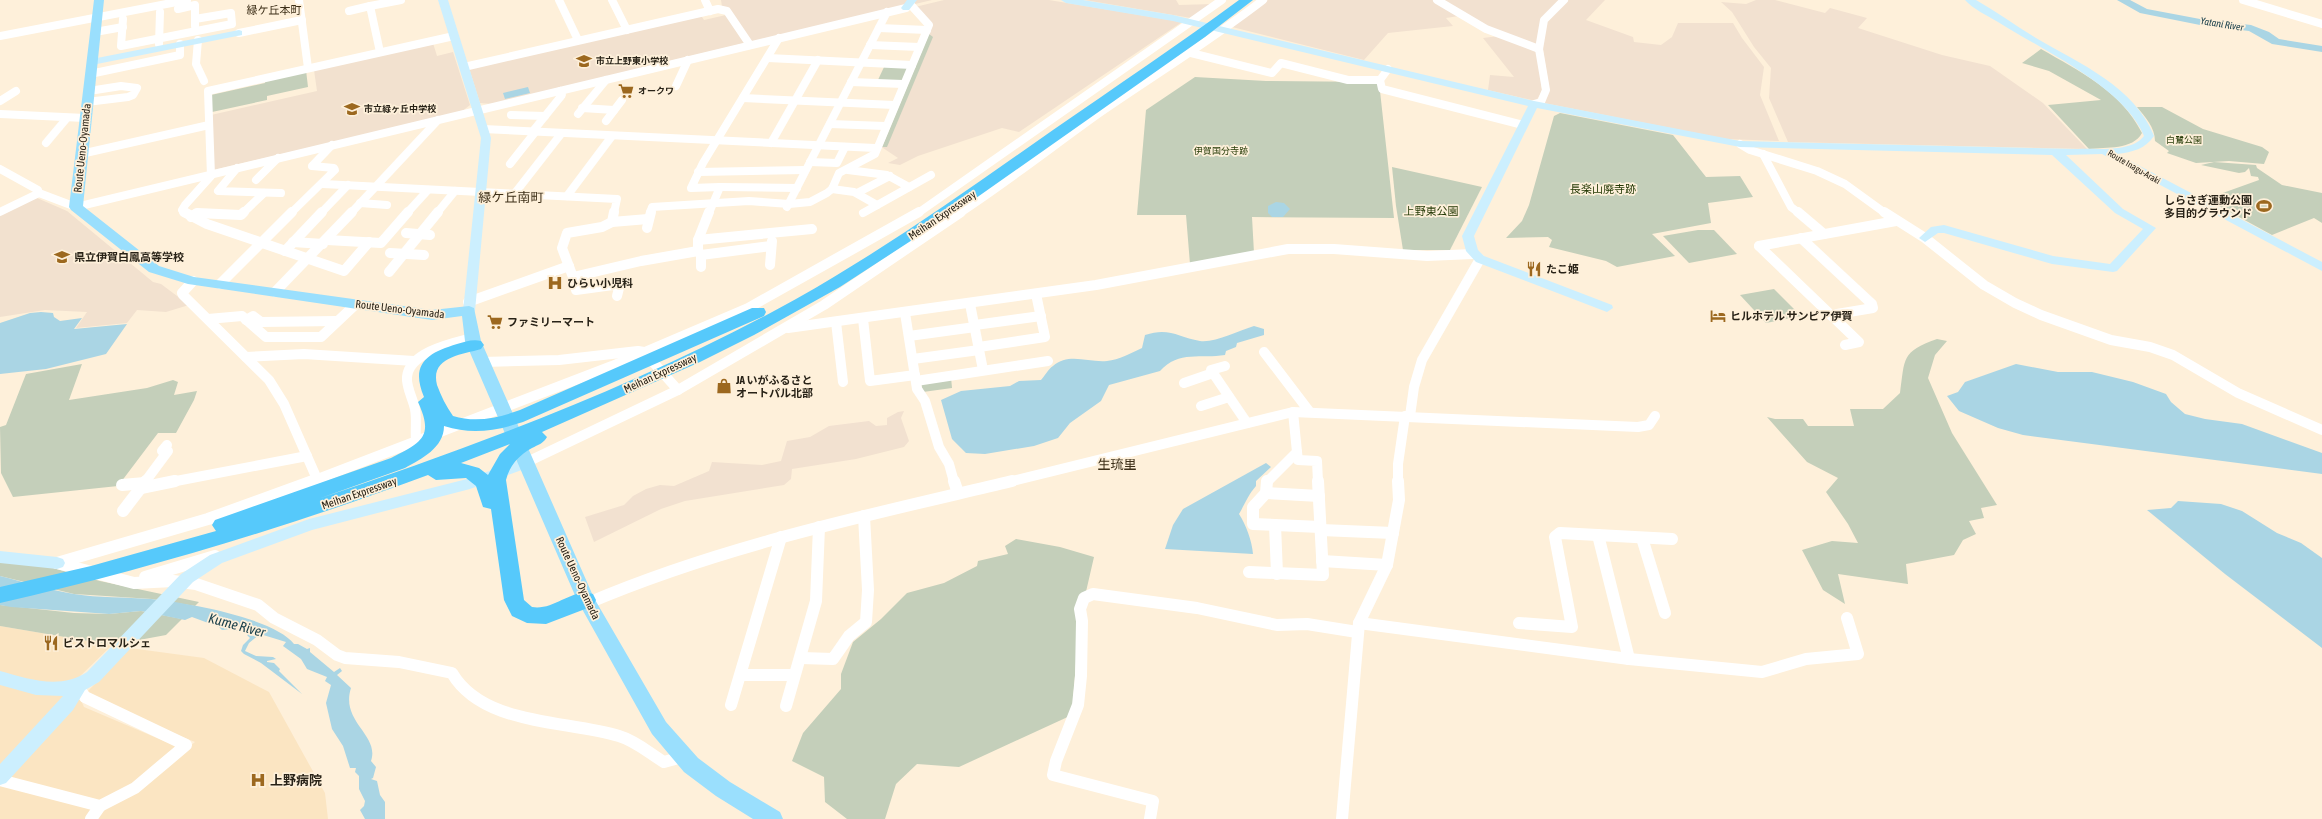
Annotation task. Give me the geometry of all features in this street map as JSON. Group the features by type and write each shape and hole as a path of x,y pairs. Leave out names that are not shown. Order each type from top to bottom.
{"highway":[{"name":"Meihan Expressway","path":"1221,21 1237,0"},
{"name":"Meihan Expressway","path":"0,595 137,563 433,458 608,388 752,320 835,274 900,234 1198,27 1221,21 1247,0"},
{"name":"Meihan Expressway","path":"0,586 106,570 401,478 557,419 702,353 764,322 841,279 942,215 1198,27"},
{"path":"473,341 437,358 426,369 425,378 432,396 447,420 473,426 503,422 726,327 780,301 900,234"},
{"path":"587,602 564,610 535,617 523,614 516,608 496,480 502,462 524,444 640,393 759,332 841,279"},
{"path":"182,546 398,463 421,450 432,438 435,424 418,382 418,370 421,364 436,354 473,341"},
{"path":"182,546 225,540 430,474 448,470 468,471 481,476 488,491 504,598 511,619 519,624 541,624 566,615 587,602"}],"main road":[{"name":"Route Ueno-Oyamada","path":"99,0 95,25 76,207 154,269 193,281 432,315 469,306 473,341 587,602 659,728 691,766 723,790 772,819"}],"street":[{"path":"95,25 184,0"},
{"path":"299,0 308,68"},
{"path":"349,11 401,0"},
{"path":"443,0 483,128 485,150 480,235 469,306"},
{"path":"559,0 578,40"},
{"path":"612,0 627,30"},
{"path":"705,0 710,11"},
{"path":"1066,0 1198,27 1221,21 1263,0"},
{"path":"57,563 73,557 150,537 208,519 317,479 418,439 503,411 646,354 748,308 917,214 1198,27 1222,0"},
{"path":"1438,0 1462,16 1513,42 1540,49"},
{"path":"1477,257 1468,236 1534,104 1541,102 1546,90 1540,49 1544,20 1564,0"},
{"name":"Route Inagu-Araki","path":"1970,0 2104,84 2129,105 2148,132 2147,140 2143,144 2130,149 2104,151"},
{"path":"2243,0 2322,24"},
{"path":"0,169 38,190 39,193 76,207 887,12 910,4 929,25 875,148 875,154 848,170 839,173 832,189 810,202 787,207 749,202 713,202 652,207 648,224 612,222 606,226 576,229 567,233 562,248 573,277 576,290 620,284 617,296"},
{"path":"0,36 123,23 160,12 195,5 197,36 196,64 204,81"},
{"path":"370,6 380,52"},
{"path":"464,67 710,11 727,11 750,45"},
{"path":"159,43 160,12"},
{"path":"787,207 887,12"},
{"path":"123,23 121,46 159,43 180,44 197,36 232,24 231,13 195,19"},
{"path":"257,19 257,29"},
{"path":"92,62 159,43 197,36 240,33 302,20"},
{"path":"0,777 67,705 78,687 93,677 187,578 216,559 309,525 470,484 506,471 524,459 605,427 785,328 895,257 1011,179 1099,114 1191,53 1221,21"},
{"path":"1221,21 1388,69 1534,104 1740,144 2056,152 2104,151"},
{"path":"879,28 927,30"},
{"path":"369,242 344,271 191,217 182,210 210,175 208,90 454,36"},
{"path":"779,38 716,141 698,172 691,188 756,186 797,188"},
{"path":"90,74 180,55 180,44"},
{"path":"870,45 920,47"},
{"path":"1191,53 1272,73 1281,63 1348,80 1380,80"},
{"path":"768,58 912,65"},
{"path":"676,86 688,60"},
{"path":"771,143 818,60"},
{"path":"1388,69 1380,80 1382,89 1523,125"},
{"path":"606,80 580,111 614,110"},
{"path":"851,82 903,84"},
{"path":"118,86 134,86 137,88 133,95 128,97 88,96 118,86"},
{"path":"0,101 16,91"},
{"path":"510,164 562,95 560,91"},
{"path":"743,98 894,105"},
{"path":"606,121 622,100"},
{"path":"0,114 85,118"},
{"path":"511,114 545,116"},
{"path":"46,143 67,118"},
{"path":"276,292 309,259 438,120"},
{"path":"830,124 885,126"},
{"path":"81,154 209,125"},
{"path":"483,128 562,134 875,148"},
{"path":"515,193 562,134"},
{"path":"567,196 612,136"},
{"path":"1740,144 1763,154 1838,180 1896,221 1925,238 1984,285 2015,303 2047,317 2111,340 2150,347 2173,355 2238,393 2322,430"},
{"path":"220,284 261,242 323,184 335,170 334,168 312,166 332,146"},
{"path":"810,162 837,163 845,147"},
{"name":"Route Inagu-Araki","path":"2104,151 2322,267"},
{"path":"1925,238 1935,230 1944,229 2052,260 2113,268 2150,228 2119,211 2056,152"},
{"path":"1763,154 1791,207 1824,234"},
{"path":"256,180 278,158"},
{"path":"237,168 218,191 281,193"},
{"path":"698,172 763,169 805,170"},
{"path":"749,202 763,169"},
{"path":"848,170 890,176 910,187"},
{"path":"864,213 931,175"},
{"path":"857,193 890,176"},
{"path":"323,184 617,199 612,222"},
{"path":"285,250 348,185"},
{"path":"701,267 698,240 720,187"},
{"path":"832,189 857,193 877,205"},
{"path":"293,242 381,243 428,190"},
{"path":"389,272 426,234 455,191"},
{"path":"0,212 39,193"},
{"path":"191,217 197,213 241,215 264,193"},
{"path":"360,203 387,205"},
{"path":"1844,345 1859,342 1759,246 1896,221"},
{"path":"698,240 812,229"},
{"path":"406,233 426,234"},
{"path":"770,265 771,246 774,233"},
{"path":"1802,238 1872,304 1873,308 1831,315"},
{"path":"573,277 641,261 699,253 771,246"},
{"path":"785,328 905,313 1036,294 1288,249 1312,247 1407,256 1477,257 1607,308"},
{"path":"390,253 424,255"},
{"path":"1342,819 1358,628 1383,577 1399,500 1398,464 1414,387 1424,356 1477,257"},
{"path":"469,306 569,266"},
{"path":"193,281 182,292 269,380 277,392 317,479"},
{"path":"913,359 1045,337 1036,294"},
{"path":"208,319 242,316 266,337 321,337 356,304"},
{"path":"970,304 983,370"},
{"path":"905,313 917,389 925,401 940,447 949,464 958,493"},
{"path":"246,320 253,316 261,322 337,321"},
{"path":"909,336 1040,316"},
{"path":"863,318 870,381 915,378 1048,361"},
{"path":"836,322 843,382"},
{"path":"418,439 416,414 407,376 408,370 414,361 436,349 473,341"},
{"path":"482,362 553,361 630,351 646,354 676,387"},
{"path":"1264,352 1309,411"},
{"path":"246,357 304,354 414,361"},
{"path":"1224,366 1211,370 1247,423"},
{"path":"1184,383 1213,373"},
{"path":"1201,406 1229,397"},
{"path":"587,602 680,568 781,537 1293,412 1309,411 1638,427 1649,425 1655,416"},
{"path":"1249,572 1323,575 1317,461 1298,460 1293,412"},
{"path":"123,512 168,451 162,451 167,445"},
{"path":"1297,452 1266,480 1266,494 1253,507 1253,524 1393,533"},
{"path":"122,485 143,486 307,456"},
{"path":"1266,494 1319,496"},
{"path":"801,658 833,659 849,636 866,622 868,590 864,516"},
{"path":"1275,525 1276,574"},
{"path":"786,706 794,675 801,658 816,601 819,527"},
{"path":"1519,623 1572,627 1555,537 1560,533 1672,540"},
{"path":"1598,535 1629,660"},
{"path":"731,705 781,537"},
{"path":"1642,538 1665,613"},
{"path":"0,557 153,576 239,550"},
{"path":"1322,561 1386,564"},
{"path":"106,570 134,583 174,581 196,584 258,605 274,618 317,640 337,655 345,658 399,662 452,673 463,689 482,702 512,712 565,726 584,727 621,736 636,742 664,762 675,759 681,754"},
{"path":"1150,819 1154,801 1053,775 1052,769 1066,741 1078,702 1082,622 1080,609 1084,598 1093,594 1197,608 1278,624 1307,624 1358,628 1629,660 1762,672 1806,659 1858,654 1847,618"},
{"path":"741,675 794,675"},
{"path":"0,678 54,690 78,687"},
{"path":"0,780 100,806 112,803 129,792 186,745 85,697 78,687"},
{"path":"91,819 100,806"}],"shaded area":[{"path":"721,0 932,0 752,43 722,7"},
{"path":"944,0 1049,0 1182,22 1019,132 1002,128 918,156 900,165 888,163 898,158 880,146 931,25 915,7"},
{"path":"1085,0 1176,0 1179,5 1213,4 1191,18"},
{"path":"1268,0 1435,0 1459,16 1446,18 1453,26 1388,33 1364,60 1232,27"},
{"path":"1440,0 1605,0 1586,20 1633,37 1634,42 1661,45 1672,37 1678,23 1733,23 1742,38 1764,67 1760,95 1779,141 1726,139 1544,103 1549,87 1543,50 1514,41"},
{"path":"1756,0 1775,0 1825,13 1830,8 1867,18 1858,28 1942,55 1990,66 2043,103 2087,149 1788,142 1769,98 1771,68 1754,47 1732,12 1721,2 1746,4"},
{"name":"市立上野東小学校","path":"700,14 704,20 726,15 745,43 492,104 480,103 469,68"},
{"path":"1499,36 1533,49 1538,53 1542,91 1536,101 1488,90 1490,75 1514,77 1483,38"},
{"name":"市立緑ヶ丘中学校","path":"433,43 437,56 453,52 470,105 460,113 213,170 211,115 317,91 314,70"},
{"name":"県立伊賀白鳳高等学校","path":"37,198 67,211 153,282 161,284 189,305 166,312 137,310 127,323 76,328 87,312 45,310 0,317 0,214"},
{"path":"904,411 901,418 909,441 904,447 856,459 792,469 791,479 784,485 685,501 661,509 594,542 585,517 624,505 633,496 646,489 660,485 674,486 709,471 712,462 762,465 781,461 787,441 810,437 829,426 869,421 876,426 887,425 887,418 898,412"},
{"path":"0,626 112,645 73,683 84,707 178,747 87,819 0,819"},
{"path":"130,648 204,658 269,692 325,793 328,819 96,819 105,807 151,777 195,742 88,698 86,693"}],"green space":[{"path":"929,34 933,37 887,147 882,147"},
{"path":"2041,49 2084,74 2123,105 2142,133 2138,138 2126,145 2118,147 2089,149 2048,105 2101,100 2049,71 2022,63"},
{"path":"885,65 908,67 902,82 877,82"},
{"path":"306,70 308,87 267,96 267,100 212,112 211,95 265,83 265,79"},
{"name":"伊賀国分寺跡","path":"1195,77 1266,81 1379,82 1394,218 1252,217 1254,253 1190,264 1186,215 1137,215 1146,110"},
{"name":"白鷺公園","path":"2137,107 2162,107 2203,129 2262,147 2269,152 2264,164 2229,161 2196,163 2167,153 2169,151 2155,141 2155,136 2151,127"},
{"name":"長楽山廃寺跡","path":"1560,113 1673,135 1706,177 1740,176 1753,197 1708,203 1711,223 1652,234 1675,256 1617,267 1606,261 1549,247 1552,240 1548,237 1506,238 1522,221 1529,205 1554,116"},
{"name":"しらさぎ運動公園 多目的グラウンド","path":"2214,162 2256,165 2257,168 2282,185 2322,193 2322,223 2314,218 2272,235 2206,199 2259,180 2258,177 2251,176 2249,168 2245,172 2239,173 2201,165"},
{"name":"上野東公園","path":"1392,167 1482,187 1450,250 1403,250"},
{"path":"1698,230 1714,230 1737,254 1689,263 1663,236"},
{"path":"1774,289 1801,316 1766,323 1740,295"},
{"path":"1937,339 1947,341 1935,355 1928,378 1952,433 1997,505 1981,508 1984,518 1969,521 1976,534 1963,540 1954,555 1906,564 1908,584 1838,574 1845,604 1823,590 1802,550 1832,541 1858,543 1848,524 1826,492 1838,478 1807,462 1767,417 1775,419 1803,419 1808,426 1854,426 1850,409 1883,409 1900,393 1904,364 1907,358 1917,348"},
{"path":"82,364 69,400 147,388 173,380 178,382 174,395 197,391 194,400 176,433 158,433 118,486 13,497 1,473 0,427 6,425 26,374"},
{"path":"951,377 952,388 923,392 921,383"},
{"path":"1016,539 1060,547 1094,557 1079,622 1072,715 959,767 917,764 896,784 885,819 847,819 825,802 824,777 792,761 803,733 841,689 841,674 853,642 881,619 907,593 944,583 977,566 978,561 1008,554 1005,546"},
{"path":"0,560 49,567 100,581 199,602 195,606 152,599 74,594 0,576"},
{"path":"0,605 74,613 109,614 141,611 182,619 166,635 112,645 0,626"}],"water":[{"path":"528,87 530,93 505,99 503,93"},
{"path":"1276,202 1284,203 1290,209 1283,217 1272,217 1268,213 1268,206"},
{"path":"30,313 53,313 54,317 60,321 82,318 74,329 127,324 106,354 46,369 0,374 0,323"},
{"path":"1254,326 1264,329 1264,335 1237,343 1236,347 1226,351 1225,355 1191,357 1175,360 1167,364 1160,371 1109,385 1101,401 1070,423 1058,438 1034,446 985,454 966,453 952,439 941,400 961,391 1010,386 1019,381 1041,380 1051,367 1066,360 1079,359 1107,361 1116,359 1142,348 1145,335 1153,333 1167,332 1200,341 1206,341"},
{"path":"2016,364 2058,372 2092,372 2133,382 2166,394 2171,402 2185,414 2205,419 2242,424 2322,453 2322,474 2023,435 1998,428 1959,411 1947,396 1958,392 1965,382"},
{"path":"1266,463 1271,467 1256,481 1256,486 1239,514 1248,533 1253,554 1165,549 1173,525 1183,509"},
{"path":"2178,501 2221,504 2242,511 2277,533 2301,543 2322,558 2322,648 2225,574 2147,510 2171,508"},
{"name":"Kume River","path":"0,576 74,594 151,599 227,613 268,626 284,635 294,644 298,644 307,649 310,648 310,652 334,672 340,668 342,671 337,675 351,688 349,700 351,710 370,743 372,752 371,761 376,767 373,778 371,779 377,781 380,795 385,802 385,819 365,819 360,810 364,806 365,801 359,789 359,776 355,772 356,768 350,768 343,746 332,729 326,703 331,685 325,681 327,677 307,669 301,659 283,646 286,642 260,634 249,643 245,651 256,656 273,657 276,659 267,662 274,663 280,669 279,671 302,694 261,663 241,651 243,645 250,638 247,635 249,633 253,636 256,635 255,631 250,629 241,631 241,627 237,627 237,631 231,629 222,630 219,627 192,617 185,620 141,611 109,614 0,605"}],"waterway":[{"name":"Yatani River","path":"2122,0 2144,11 2200,22 2251,28 2265,34 2276,42 2322,49"}],"place":[{"name":"市立上野東小学校","path":"584,61"},
{"name":"オークワ","path":"626,91"},
{"name":"市立緑ヶ丘中学校","path":"352,109"},
{"name":"しらさぎ運動公園 多目的グラウンド","path":"2264,206"},
{"name":"県立伊賀白鳳高等学校","path":"62,257"},
{"name":"たこ姫","path":"1534,269"},
{"name":"ひらい小児科","path":"555,283"},
{"name":"ヒルホテル サンピア伊賀","path":"1718,316"},
{"name":"ファミリーマート","path":"495,322"},
{"name":"JA いがふるさと オートパル北部","path":"724,386"},
{"name":"ビストロマルシェ","path":"51,643"},
{"name":"上野病院","path":"258,780"}],"district":[{"name":"緑ケ丘本町","path":"274,10"},
{"name":"緑ケ丘南町","path":"511,197"},
{"name":"生琉里","path":"1117,464"}]}
